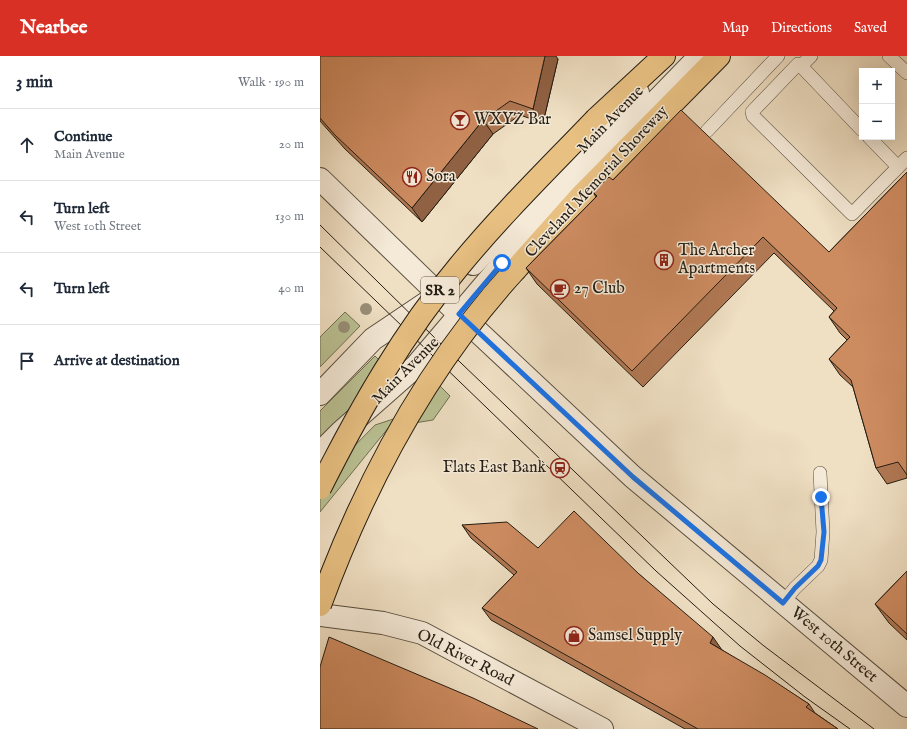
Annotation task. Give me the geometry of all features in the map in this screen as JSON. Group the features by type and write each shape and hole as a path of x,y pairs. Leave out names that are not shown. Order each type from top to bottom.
{"highway":[{"path":"596,119 647,56"},
{"name":"SR 2","path":"320,488 372,390 437,294 460,265 511,207 596,119 664,56"},
{"name":"Cleveland Memorial Shoreway","path":"320,605 345,541 378,468 414,404 444,360 496,291 551,228 636,138 719,56"}],"street":[{"name":"Main Avenue","path":"320,394 373,339 439,294 472,265 674,56"},
{"name":"Main Avenue","path":"320,453 341,432 416,366 533,228 700,56"},
{"name":"West 10th Street","path":"320,179 459,314 633,477 907,706"},
{"name":"Old River Road","path":"320,615 383,623 422,633 602,729"}],"lane":[{"path":"707,131 778,56"},
{"path":"811,56 796,62 752,112 753,116 852,214 903,162 873,140"},
{"path":"889,56 907,73"},
{"path":"796,62 859,127"},
{"path":"783,603 795,588 818,566 821,560 824,532 820,474"}],"green space":[{"path":"345,312 360,326 320,367 320,337"},
{"path":"375,356 388,369 320,439 320,411"},
{"path":"439,385 450,396 433,420 389,427 320,512 320,481 375,425 415,412"}],"building":[{"path":"320,56 545,56 533,109 510,101 483,120 412,208 335,135 320,118"},
{"name":"The Archer Apartments","path":"681,110 829,252 907,172 907,475 898,462 876,468 851,380 829,359 850,337 829,317 837,308 763,237 632,371 526,268 597,196 593,192 609,177 613,180"},
{"path":"574,511 639,574 713,637 710,643 765,675 809,704 806,707 838,729 698,729 482,608 517,572 462,525 507,522 538,548"},
{"path":"907,571 907,634 875,604"},
{"path":"329,637 473,698 538,729 320,729 320,667"}],"tram line":[{"path":"320,225 438,341 713,604 764,646 874,729"},
{"path":"320,247 656,571 740,646 805,697 850,729"}],"place":[{"name":"WXYZ Bar","path":"460,120"},
{"name":"Sora","path":"412,177"},
{"name":"The Archer Apartments","path":"664,260"},
{"name":"27 Club","path":"560,289"},
{"name":"Flats East Bank","path":"560,468"},
{"name":"Samsel Supply","path":"574,636"}],"route":[{"path":"502,263 459,314 633,477 783,603 795,588 818,566 821,560 824,532 821,497"}]}
